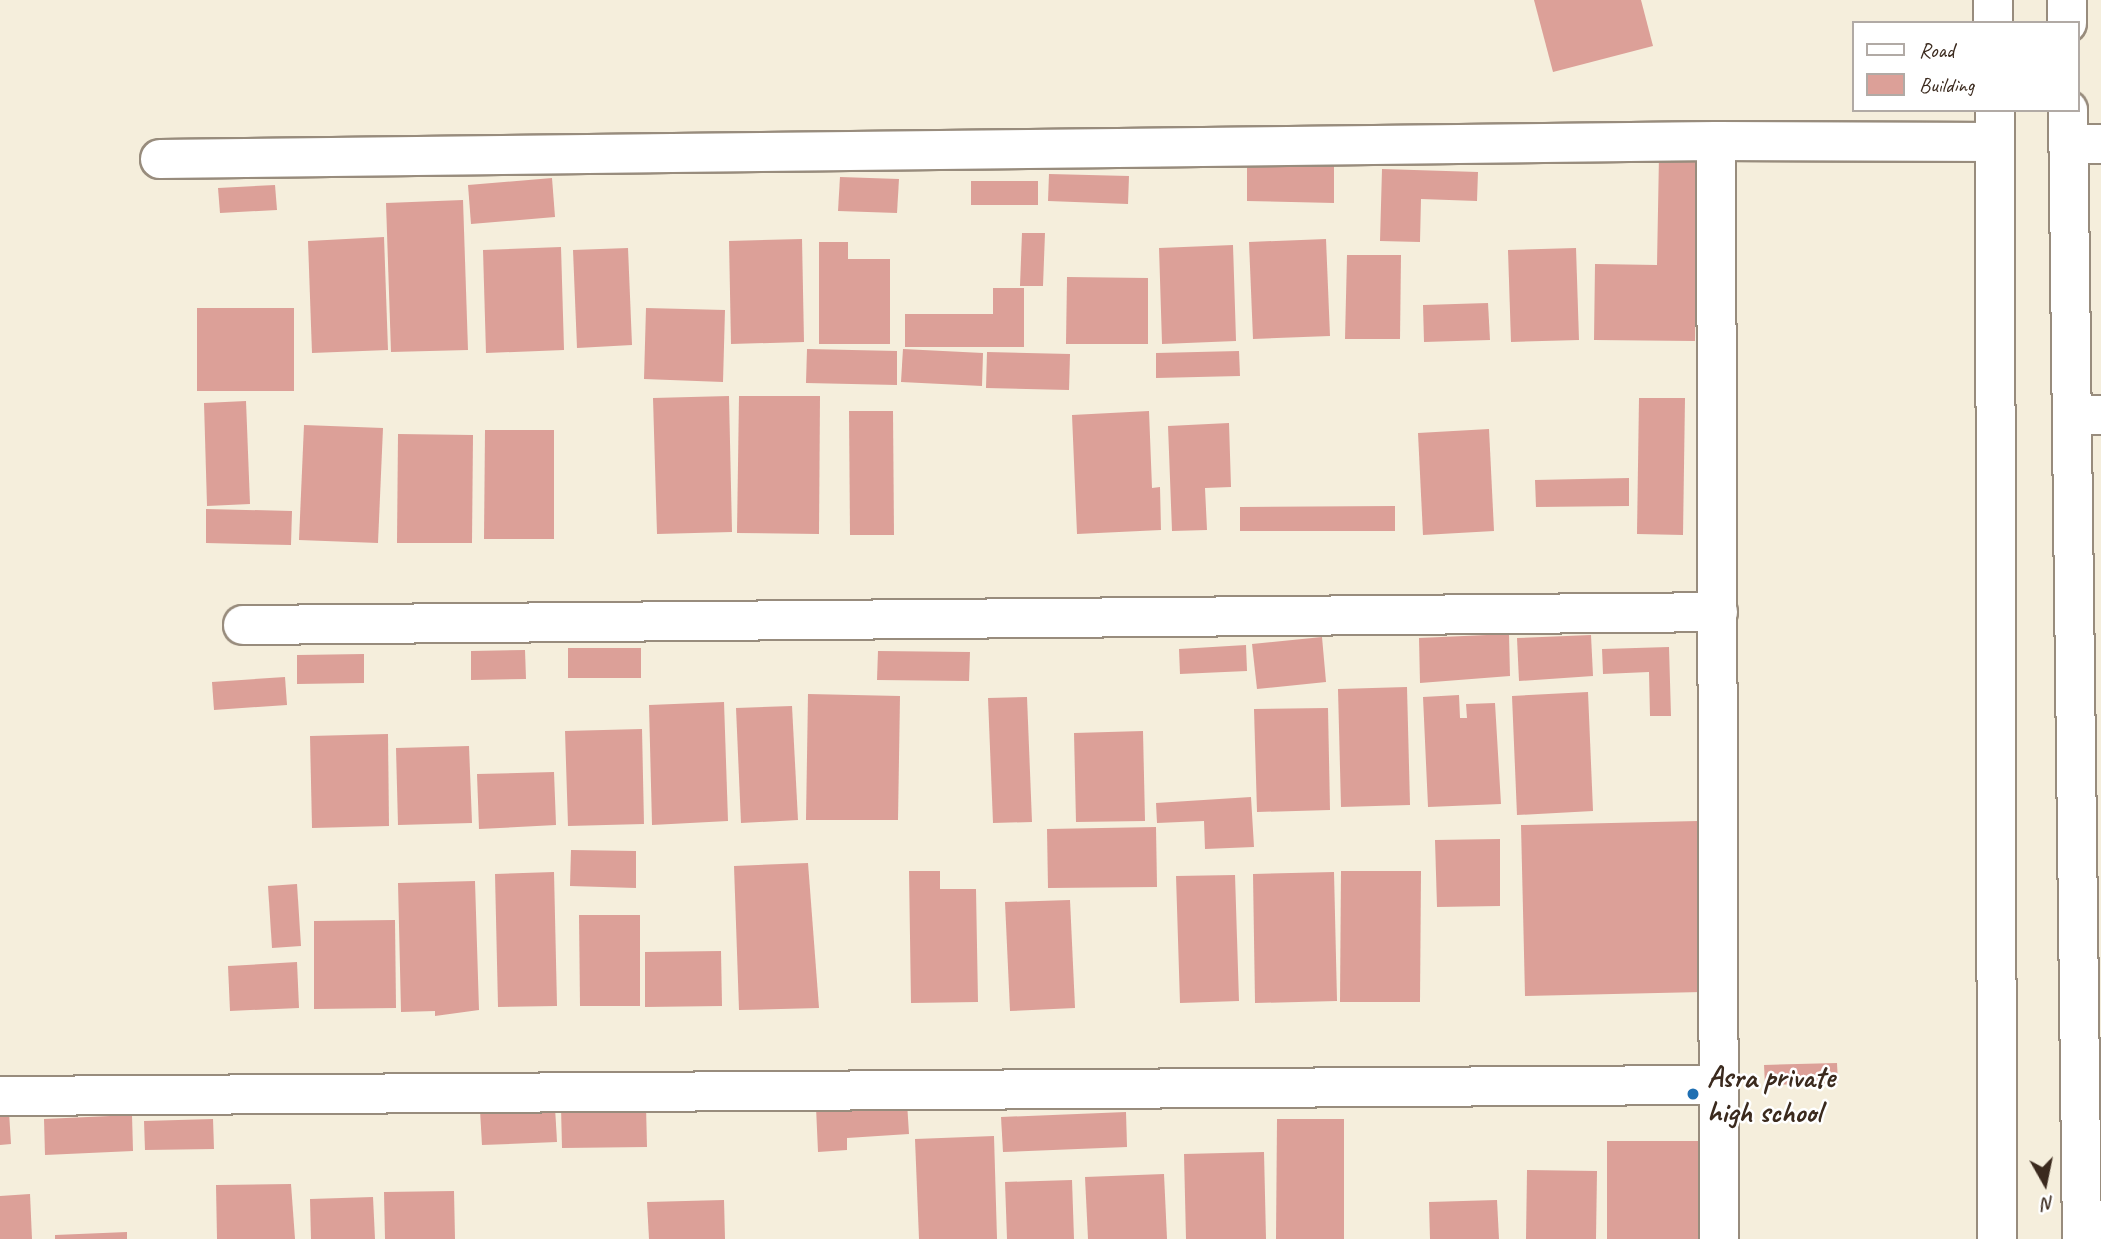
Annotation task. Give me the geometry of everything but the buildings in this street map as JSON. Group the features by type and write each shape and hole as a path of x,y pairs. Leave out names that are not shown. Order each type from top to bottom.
{"street":[{"path":"1993,0 1993,21"},
{"path":"2067,0 2067,21"},
{"path":"160,159 1716,141 1995,126 1997,1239"},
{"path":"2079,133 2086,415 2089,903 2082,1239"},
{"path":"1716,141 1719,1239"},
{"path":"243,625 1718,612"},
{"path":"0,1096 1717,1085"}],"place":[{"name":"Asra private high school","path":"1693,1094"}]}
